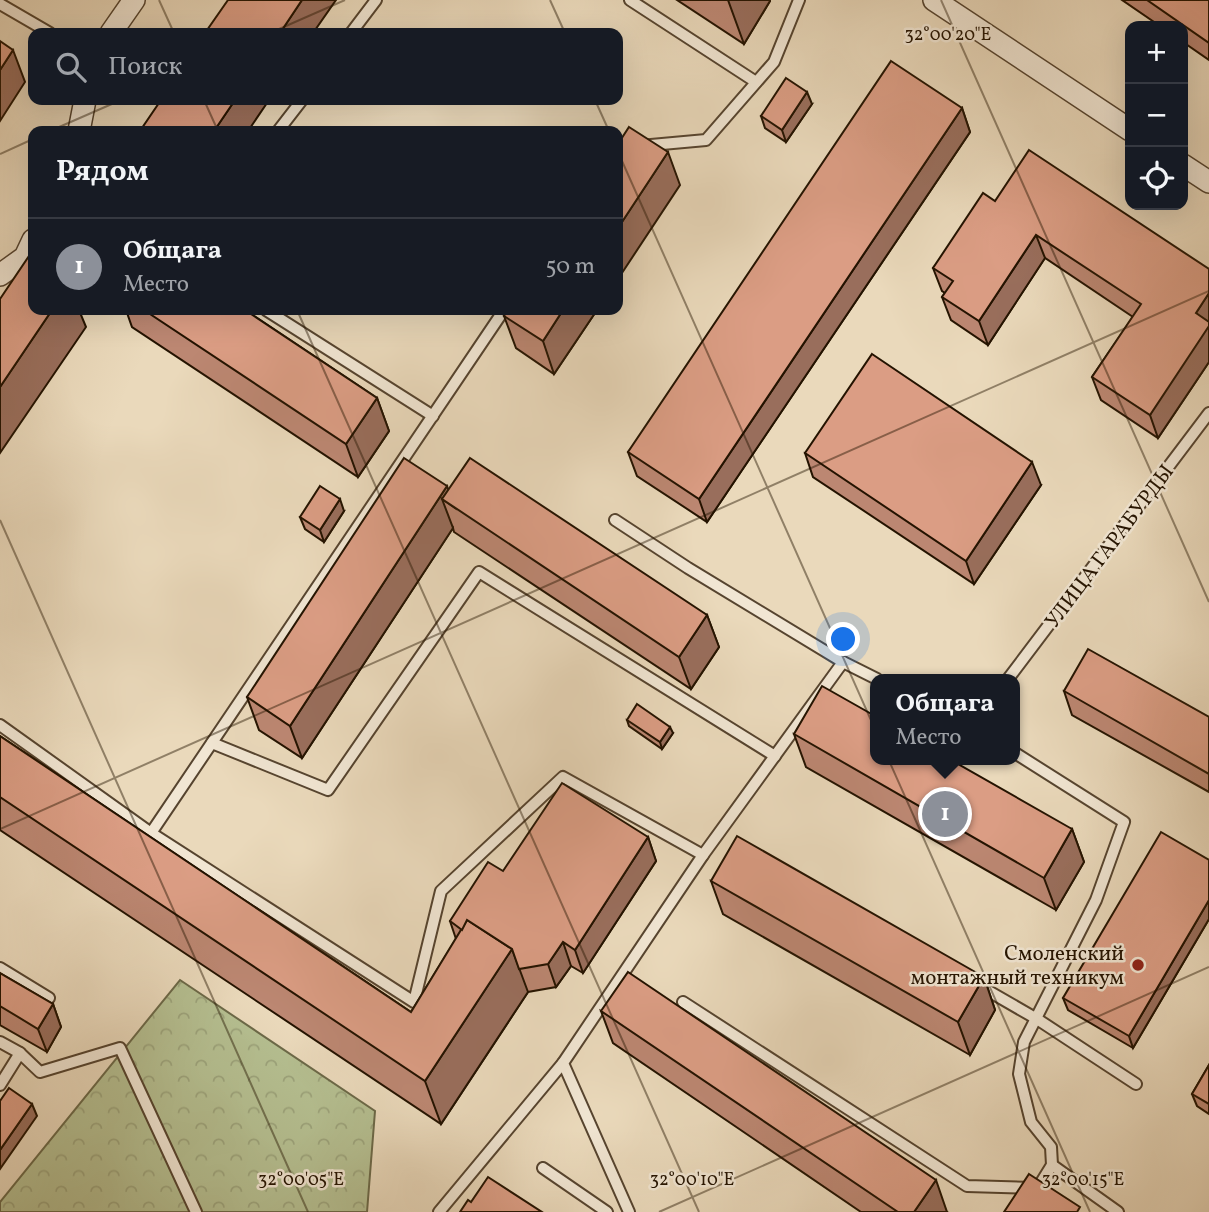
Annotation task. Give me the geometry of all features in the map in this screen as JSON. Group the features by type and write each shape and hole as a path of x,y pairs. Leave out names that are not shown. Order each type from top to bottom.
{"street":[{"path":"114,28 134,0"},
{"path":"934,0 1125,127"},
{"path":"80,126 84,105"},
{"path":"1188,167 1209,182"},
{"path":"0,275 25,257 28,251"}],"lane":[{"path":"355,28 376,0"},
{"path":"630,0 756,82"},
{"path":"623,148 706,140 774,62 799,0"},
{"path":"0,4 41,28"},
{"path":"282,126 298,105"},
{"path":"274,315 433,416"},
{"path":"151,833 501,315"},
{"name":"УЛИЦА ГАРАБУРДЫ","path":"1012,674 1209,413"},
{"path":"615,520 688,568 843,662 870,676"},
{"path":"212,743 328,790 479,572 775,756"},
{"path":"439,1212 564,1063 703,855 843,662"},
{"path":"0,725 151,833 414,1002 441,891 563,777 703,855"},
{"path":"1020,755 1124,822 1096,900 1024,1042 1019,1074 1031,1122 1051,1147 1052,1165 1023,1212"},
{"path":"719,833 731,840"},
{"path":"0,968 50,998"},
{"path":"966,978 1037,1019 1136,1084"},
{"path":"682,1002 967,1186 1038,1188"},
{"path":"0,1042 20,1053 40,1072 120,1048 196,1212"},
{"path":"0,1085 20,1053"},
{"path":"564,1063 629,1212"},
{"path":"1052,1165 1118,1212"},
{"path":"543,1168 607,1212"}],"green space":[{"path":"180,980 375,1111 367,1212 0,1212 0,1202"}],"building":[{"path":"228,0 302,0 283,28 208,28"},
{"path":"1147,0 1209,0 1209,43 1188,28 1188,21 1177,21"},
{"path":"0,41 13,50 0,70"},
{"path":"891,61 962,108 699,499 628,452"},
{"path":"786,78 807,92 782,130 761,116"},
{"path":"158,105 232,105 217,126 143,126"},
{"path":"629,127 668,152 623,220 623,136"},
{"path":"1029,150 1209,269 1209,293 1196,313 1209,322 1209,326 1150,415 1092,377 1141,304 1036,235 979,321 942,297 953,281 933,268 983,193 995,201"},
{"path":"28,257 28,315 49,315 0,387 0,299"},
{"path":"152,315 252,315 377,398 346,444"},
{"path":"505,315 560,315 543,341"},
{"path":"872,354 1032,462 966,561 805,453"},
{"path":"404,458 447,486 290,726 247,697"},
{"path":"470,458 707,615 679,657 442,499"},
{"path":"320,486 340,499 320,530 300,517"},
{"path":"1088,649 1209,717 1209,774 1064,691"},
{"path":"822,686 870,713 870,765 960,765 1072,829 1044,878 794,734"},
{"path":"637,704 670,727 660,742 627,720"},
{"path":"0,736 411,1012 467,920 512,949 425,1081 0,797"},
{"path":"562,783 648,837 575,950 563,942 548,964 519,969 512,949 467,920 462,930 450,921 488,862 503,871"},
{"name":"Смоленский монтажный техникум","path":"1161,832 1209,860 1209,900 1129,1036 1063,998"},
{"path":"737,836 984,977 958,1022 711,881"},
{"path":"628,972 936,1180 914,1212 898,1212 601,1011"},
{"path":"0,973 53,1004 38,1029 0,1006"},
{"path":"1209,1065 1209,1104 1192,1094"},
{"path":"9,1088 32,1104 0,1150 0,1101"},
{"path":"1029,1174 1080,1207 1077,1212 1004,1212"},
{"path":"488,1177 542,1212 460,1212 468,1200 471,1202"}],"place":[{"name":"Общага","path":"945,814"},
{"name":"Смоленский монтажный техникум","path":"1138,965"}]}
